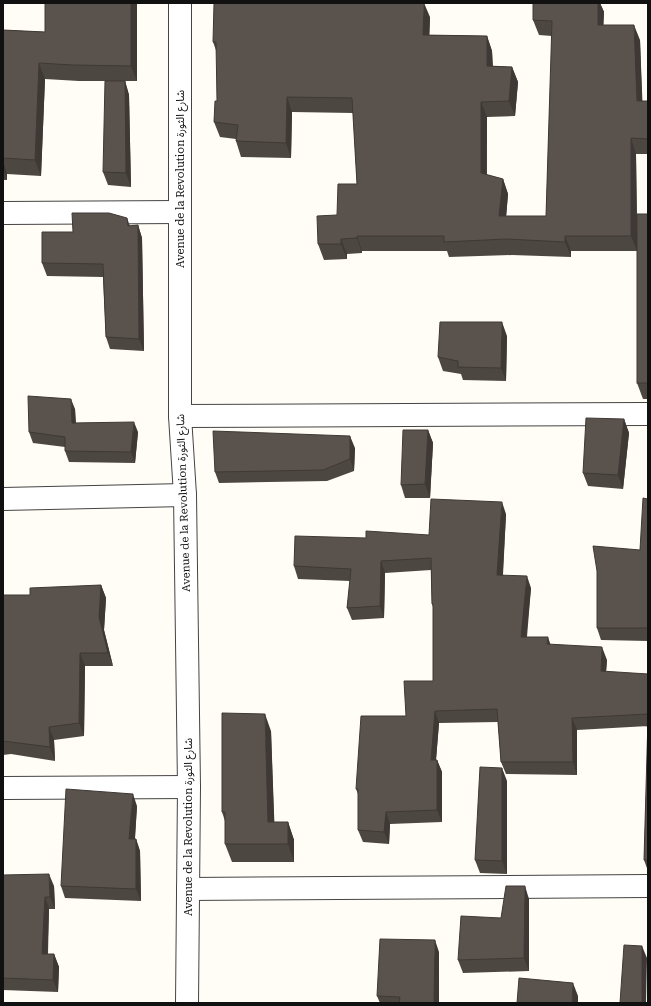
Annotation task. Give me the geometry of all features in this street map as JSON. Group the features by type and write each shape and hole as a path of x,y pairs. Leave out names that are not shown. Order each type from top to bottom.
{"street":[{"name":"Avenue de la Revolution شارع الثورة","path":"180,3 180,416 185,495 189,787 187,1003"},
{"path":"3,213 180,212"},
{"path":"180,416 648,414"},
{"path":"3,498 185,495"},
{"path":"3,788 189,787"},
{"path":"188,889 648,886"}],"building":[{"path":"45,3 131,3 131,66 39,63 35,160 3,158 3,30 45,32"},
{"path":"214,3 424,3 423,35 487,36 487,66 512,67 509,101 481,102 481,173 503,179 499,216 546,216 552,21 533,20 533,3 598,3 598,25 634,25 637,101 648,101 648,139 631,138 631,236 565,236 565,242 506,239 444,242 444,236 357,236 357,238 341,239 341,244 318,244 317,216 337,215 338,184 357,184 352,98 287,97 286,143 236,141 238,125 214,122 215,101 217,101 216,42 213,42"},
{"path":"105,81 125,81 126,173 103,172"},
{"path":"72,213 109,213 127,218 128,226 138,225 139,339 106,337 103,264 42,263 42,232 73,232"},
{"path":"637,214 648,214 648,383 637,383"},
{"path":"440,322 502,322 501,368 458,367 458,361 438,357"},
{"path":"28,396 71,399 72,423 134,422 131,452 65,451 65,437 29,432"},
{"path":"586,418 624,419 618,475 583,473"},
{"path":"403,430 428,430 425,484 401,485"},
{"path":"213,431 350,436 350,459 323,470 215,472"},
{"path":"643,498 648,499 648,628 597,628 597,571 593,546 640,550"},
{"path":"431,499 502,502 497,575 527,576 521,637 548,637 547,644 602,647 601,671 648,674 648,714 572,718 573,762 501,762 497,709 435,711 431,760 437,760 437,810 386,812 384,832 358,830 358,789 356,789 361,716 406,716 404,681 433,681 433,604 431,558 381,561 380,606 347,608 351,569 294,566 295,536 366,538 366,531 429,535"},
{"path":"101,585 99,617 108,653 80,653 79,723 49,727 50,747 3,741 3,595 30,595 30,588"},
{"path":"222,713 265,714 268,822 288,822 288,844 225,844 225,812 222,812"},
{"path":"648,718 648,860 644,860"},
{"path":"480,767 502,768 502,861 475,860"},
{"path":"66,789 133,794 129,839 136,839 136,889 61,886"},
{"path":"49,874 50,897 45,897 42,954 54,954 53,980 3,978 3,875"},
{"path":"506,886 525,886 524,958 458,960 461,916 501,918"},
{"path":"380,939 435,940 434,1003 399,1003 400,997 377,996"},
{"path":"624,945 642,946 642,1003 620,1003"},
{"path":"519,978 573,983 572,1003 517,1003"}]}
